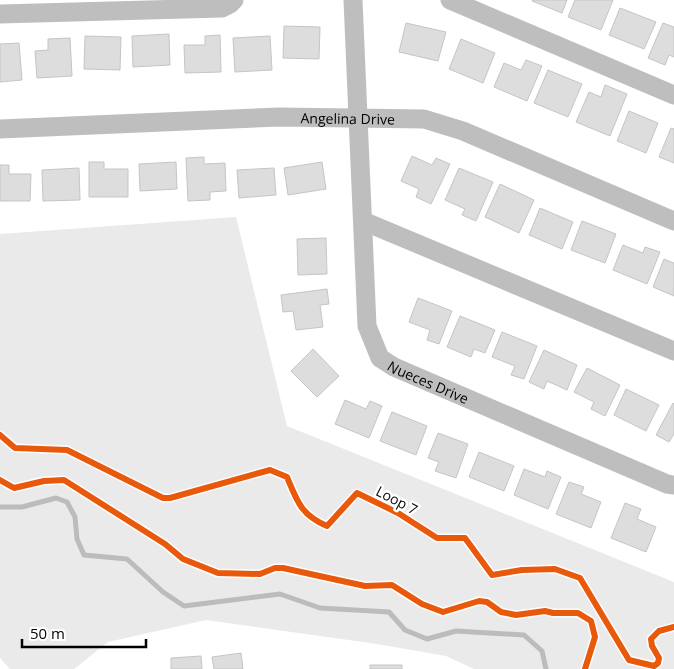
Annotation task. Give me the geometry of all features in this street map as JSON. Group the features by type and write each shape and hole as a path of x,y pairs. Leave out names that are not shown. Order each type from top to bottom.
{"street":[{"path":"0,14 222,8 234,0"},
{"name":"Nueces Drive","path":"353,0 367,326 380,358 412,375 674,485"},
{"path":"450,0 674,95"},
{"name":"Angelina Drive","path":"0,129 279,117 424,118 463,131 674,221"},
{"path":"363,221 674,351"}],"shaded area":[{"path":"236,217 287,426 674,582 674,669 474,669 446,656 377,644 206,620 108,642 74,669 10,669 0,658 0,234"}],"building":[{"path":"533,0 567,0 562,13"},
{"path":"575,0 613,0 601,30 568,17"},
{"path":"620,8 656,22 644,49 609,35"},
{"path":"406,23 446,32 438,61 399,52"},
{"path":"663,23 674,27 674,57 669,55 665,65 648,58"},
{"path":"284,26 320,27 319,59 283,58"},
{"path":"169,34 170,65 133,67 132,36"},
{"path":"220,35 221,72 185,73 184,45 205,45 205,36"},
{"path":"85,36 121,37 120,70 84,69"},
{"path":"270,36 272,70 235,72 233,38"},
{"path":"70,38 72,76 37,78 35,51 48,50 48,39"},
{"path":"461,39 495,53 483,83 449,69"},
{"path":"19,43 22,80 0,82 0,44"},
{"path":"526,60 542,66 527,101 494,87 504,63 521,70"},
{"path":"548,70 582,84 568,117 534,103"},
{"path":"605,85 627,94 610,136 576,122 589,92 601,97"},
{"path":"629,111 658,123 646,153 617,141"},
{"path":"671,128 674,129 674,163 659,157"},
{"path":"412,156 432,165 436,158 450,164 431,204 416,197 419,189 401,181"},
{"path":"204,157 204,164 225,163 226,191 210,192 210,200 188,201 186,158"},
{"path":"89,162 104,162 104,169 128,169 128,197 89,197"},
{"path":"176,162 177,189 140,191 139,164"},
{"path":"322,162 326,189 288,195 284,168"},
{"path":"0,165 9,165 9,174 31,174 30,201 0,201"},
{"path":"79,168 80,200 43,201 42,170"},
{"path":"274,168 276,195 239,198 237,170"},
{"path":"459,168 493,182 476,221 462,215 465,209 445,200"},
{"path":"500,184 534,200 519,233 485,217"},
{"path":"540,208 573,222 562,249 529,235"},
{"path":"582,221 616,234 605,263 571,250"},
{"path":"326,238 327,274 298,275 297,239"},
{"path":"623,245 643,253 645,247 660,252 647,284 613,270"},
{"path":"664,259 674,263 674,296 653,287"},
{"path":"327,289 329,304 320,305 323,327 296,330 293,311 283,312 281,295"},
{"path":"418,298 452,311 439,344 427,340 430,330 409,322"},
{"path":"460,316 495,330 485,353 474,349 471,357 447,347"},
{"path":"502,332 537,346 524,379 511,375 515,366 492,357"},
{"path":"313,349 339,376 317,397 291,371"},
{"path":"544,350 577,365 567,390 547,381 544,389 529,382"},
{"path":"587,368 620,385 605,416 591,409 594,402 574,392"},
{"path":"626,389 659,405 646,431 614,415"},
{"path":"345,400 366,409 370,401 382,406 369,438 335,424"},
{"path":"673,403 674,434 669,442 656,435"},
{"path":"392,412 427,426 416,455 380,441"},
{"path":"438,433 468,444 456,478 435,471 439,462 428,458"},
{"path":"479,452 514,466 504,491 469,477"},
{"path":"524,469 545,477 547,471 561,477 548,509 514,495"},
{"path":"569,482 584,487 581,494 601,502 591,528 556,514"},
{"path":"625,503 641,509 637,519 656,527 646,552 611,538"},
{"path":"241,653 243,669 214,669 212,657"},
{"path":"201,656 202,669 171,669 171,658"},
{"path":"370,665 402,665 402,669 370,669"}],"waterway":[{"path":"0,507 22,507 56,498 67,502 75,517 77,539 84,555 127,559 163,592 184,606 280,594 320,608 389,612 405,630 427,639 456,631 524,635 542,651 546,669"}],"cycle path":[{"name":"Loop 7","path":"0,435 15,448 67,450 163,498 170,498 270,470 287,477 301,506 311,517 327,526 357,493 398,513 437,538 465,538 492,575 522,570 555,569 580,578 629,660 654,666 658,663 659,658 652,646 651,639 659,631 674,627"},
{"path":"0,480 14,488 44,481 64,480 165,544 183,559 218,573 260,574 275,568 283,568 365,586 392,585 422,604 443,612 479,601 487,602 501,612 516,615 545,611 553,613 578,613 591,621 595,637 585,669"}]}
